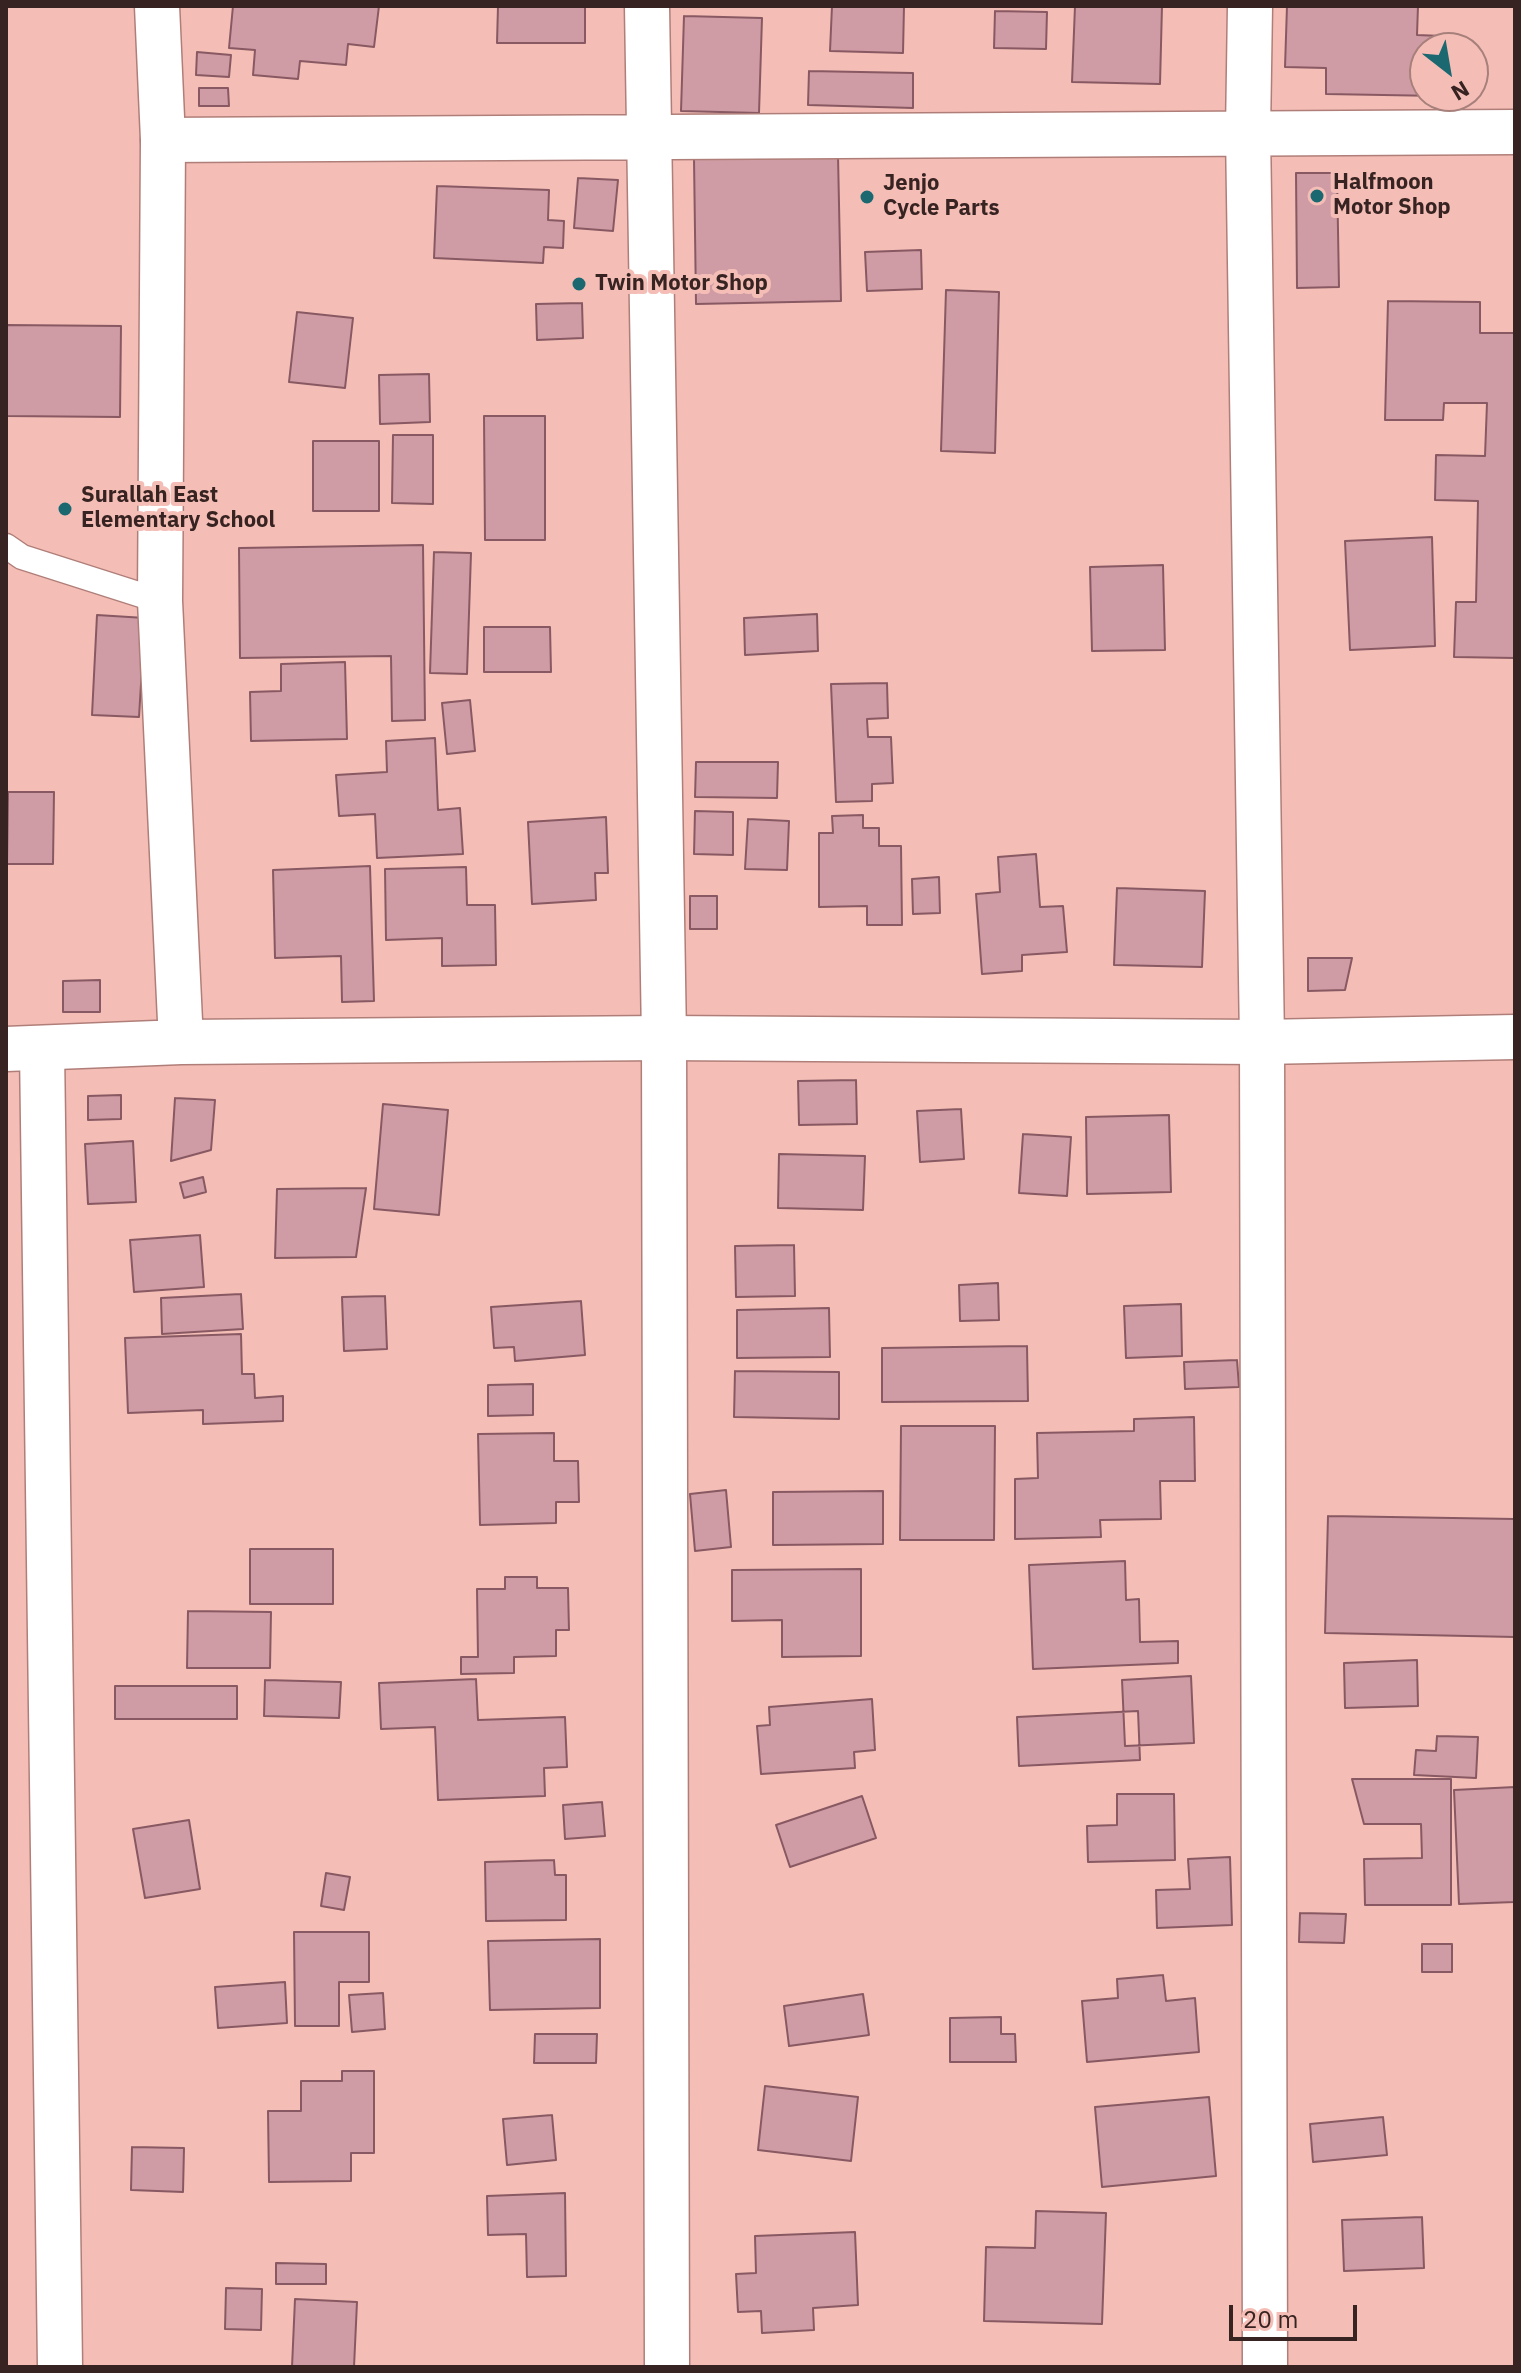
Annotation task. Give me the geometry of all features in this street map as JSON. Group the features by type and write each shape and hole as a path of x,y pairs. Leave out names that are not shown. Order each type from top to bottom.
{"street":[{"path":"157,6 163,140 160,601 181,1042"},
{"path":"647,6 664,1038 667,2367"},
{"path":"1250,6 1248,132 1262,1042 1265,2367"},
{"path":"163,140 1515,132"},
{"path":"60,2367 24,1049 181,1042 664,1038 1262,1042 1515,1037"}],"lane":[{"path":"6,546 22,557 160,601"}],"building":[{"path":"233,6 379,6 374,47 348,44 346,65 300,61 298,79 253,75 255,50 229,48"},
{"path":"498,6 585,6 585,43 497,43"},
{"path":"832,6 904,6 903,53 830,51"},
{"path":"1075,6 1162,6 1160,84 1072,82"},
{"path":"1287,6 1418,6 1417,32 1409,32 1409,96 1326,94 1326,68 1285,67"},
{"path":"995,11 1047,12 1046,49 994,48"},
{"path":"684,16 762,18 759,113 681,111"},
{"path":"197,52 231,55 229,77 196,75"},
{"path":"809,71 913,73 913,108 808,105"},
{"path":"199,88 228,88 229,106 199,106"},
{"path":"838,155 841,301 696,304 694,159"},
{"path":"1296,173 1337,173 1339,287 1297,288"},
{"path":"578,178 618,180 613,231 574,228"},
{"path":"437,186 549,190 548,220 564,221 563,248 544,247 543,263 434,258"},
{"path":"921,250 922,289 867,291 865,252"},
{"path":"946,290 999,292 995,453 941,451"},
{"path":"1388,301 1480,302 1480,333 1515,333 1515,658 1454,657 1456,602 1476,602 1478,501 1435,500 1436,455 1485,456 1487,403 1444,403 1443,420 1385,420"},
{"path":"582,303 583,338 537,340 536,304"},
{"path":"297,312 353,318 345,388 289,382"},
{"path":"6,325 121,326 120,417 6,416"},
{"path":"429,374 430,422 380,424 379,375"},
{"path":"484,416 545,416 545,540 485,540"},
{"path":"393,435 433,435 433,504 392,503"},
{"path":"313,441 379,441 379,511 313,511"},
{"path":"1432,537 1435,646 1350,650 1345,541"},
{"path":"423,545 425,720 392,721 391,656 240,658 239,548"},
{"path":"434,552 471,553 467,674 430,673"},
{"path":"1163,565 1165,650 1092,651 1090,567"},
{"path":"817,614 818,651 745,655 744,618"},
{"path":"97,615 145,618 139,717 92,715"},
{"path":"484,627 550,627 551,672 484,672"},
{"path":"345,662 347,739 251,741 250,692 281,691 281,664"},
{"path":"887,683 888,718 867,719 868,737 891,737 893,783 872,784 872,801 836,802 831,684"},
{"path":"470,700 475,751 447,754 442,703"},
{"path":"435,738 438,810 460,808 463,854 377,858 375,814 339,816 336,775 387,772 386,741"},
{"path":"696,762 778,762 777,798 695,797"},
{"path":"8,792 54,792 53,864 7,864"},
{"path":"695,811 733,812 733,855 694,854"},
{"path":"863,815 863,828 879,828 879,846 901,846 902,925 867,925 867,906 819,907 819,833 833,833 832,816"},
{"path":"606,817 608,873 595,873 596,900 532,904 528,822"},
{"path":"748,819 789,821 787,870 745,869"},
{"path":"1036,854 1040,907 1063,906 1067,952 1022,955 1022,971 982,974 976,894 1000,892 998,857"},
{"path":"370,866 374,1001 342,1002 341,956 275,958 273,870"},
{"path":"466,867 467,905 495,905 496,965 442,966 442,938 386,940 385,869"},
{"path":"939,877 940,913 913,914 912,879"},
{"path":"1117,888 1205,891 1202,967 1114,965"},
{"path":"690,896 717,896 717,929 690,929"},
{"path":"1308,958 1352,958 1345,990 1308,991"},
{"path":"100,980 100,1012 63,1012 63,981"},
{"path":"856,1080 857,1124 799,1125 798,1081"},
{"path":"121,1095 121,1119 88,1120 88,1096"},
{"path":"175,1098 215,1100 211,1150 171,1161"},
{"path":"383,1104 448,1110 439,1215 374,1209"},
{"path":"961,1109 964,1159 920,1162 917,1111"},
{"path":"1169,1115 1171,1192 1087,1194 1086,1117"},
{"path":"1023,1134 1071,1137 1067,1196 1019,1193"},
{"path":"133,1141 136,1202 88,1204 85,1144"},
{"path":"779,1154 865,1156 863,1210 778,1208"},
{"path":"203,1177 206,1192 184,1198 180,1183"},
{"path":"366,1188 356,1257 275,1258 277,1189"},
{"path":"200,1235 204,1287 134,1292 130,1240"},
{"path":"794,1245 795,1296 736,1297 735,1246"},
{"path":"998,1283 999,1320 960,1321 959,1285"},
{"path":"241,1294 243,1329 162,1334 161,1298"},
{"path":"385,1296 387,1349 344,1351 342,1297"},
{"path":"581,1301 585,1355 515,1361 514,1347 494,1348 491,1307"},
{"path":"1181,1304 1182,1356 1126,1358 1124,1306"},
{"path":"829,1308 830,1357 737,1358 737,1310"},
{"path":"241,1334 242,1374 254,1374 255,1398 283,1396 283,1421 203,1424 203,1410 128,1413 125,1338"},
{"path":"1027,1346 1028,1401 882,1402 882,1348"},
{"path":"1237,1360 1239,1387 1185,1389 1184,1362"},
{"path":"735,1371 839,1372 839,1419 734,1417"},
{"path":"533,1384 533,1415 488,1416 488,1385"},
{"path":"1194,1417 1195,1481 1160,1481 1161,1519 1100,1520 1101,1537 1015,1539 1015,1479 1038,1478 1037,1433 1134,1431 1134,1419"},
{"path":"901,1426 995,1426 994,1540 900,1540"},
{"path":"554,1433 554,1461 578,1461 579,1502 556,1502 556,1523 480,1525 478,1434"},
{"path":"726,1490 731,1547 695,1551 690,1494"},
{"path":"883,1491 883,1544 773,1545 773,1492"},
{"path":"1328,1516 1515,1519 1515,1637 1325,1633"},
{"path":"250,1549 333,1549 333,1604 250,1604"},
{"path":"1125,1561 1126,1600 1139,1599 1140,1642 1178,1641 1178,1663 1033,1669 1029,1565"},
{"path":"861,1569 861,1656 782,1657 782,1620 732,1621 732,1570"},
{"path":"505,1577 537,1577 537,1588 568,1588 569,1630 556,1630 556,1656 514,1657 514,1673 461,1674 461,1657 478,1657 477,1589 505,1589"},
{"path":"188,1611 271,1612 270,1668 187,1668"},
{"path":"1417,1660 1418,1706 1345,1708 1344,1663"},
{"path":"1191,1676 1194,1743 1125,1746 1122,1680"},
{"path":"476,1679 478,1720 565,1717 567,1767 544,1768 545,1796 438,1800 435,1727 381,1729 379,1683"},
{"path":"265,1680 341,1682 339,1718 264,1716"},
{"path":"115,1686 237,1686 237,1719 115,1719"},
{"path":"872,1699 875,1750 854,1752 855,1768 761,1774 757,1726 770,1725 769,1707"},
{"path":"1138,1711 1140,1760 1019,1766 1017,1717"},
{"path":"1437,1736 1478,1737 1476,1778 1414,1775 1416,1750 1436,1751"},
{"path":"1352,1779 1451,1779 1451,1905 1365,1905 1364,1859 1422,1858 1421,1824 1364,1824"},
{"path":"1515,1787 1515,1902 1459,1904 1454,1790"},
{"path":"1117,1794 1174,1794 1175,1860 1088,1862 1087,1826 1117,1825"},
{"path":"862,1796 876,1838 790,1867 776,1825"},
{"path":"602,1802 605,1836 565,1839 563,1805"},
{"path":"189,1820 200,1889 145,1898 133,1829"},
{"path":"1230,1857 1232,1925 1157,1928 1156,1890 1190,1889 1188,1859"},
{"path":"554,1860 555,1875 566,1875 566,1920 486,1921 485,1862"},
{"path":"326,1873 350,1877 344,1910 321,1906"},
{"path":"1300,1913 1346,1914 1344,1943 1299,1942"},
{"path":"294,1932 369,1932 369,1982 339,1982 339,2026 295,2026"},
{"path":"600,1939 600,2008 490,2010 488,1941"},
{"path":"1422,1944 1452,1944 1452,1972 1422,1972"},
{"path":"1163,1975 1166,2001 1195,1998 1199,2052 1087,2062 1082,2001 1118,1998 1117,1979"},
{"path":"285,1982 287,2023 218,2028 215,1987"},
{"path":"383,1993 385,2029 352,2032 349,1995"},
{"path":"863,1994 869,2035 789,2046 784,2006"},
{"path":"1001,2017 1001,2034 1015,2034 1016,2062 950,2062 950,2018"},
{"path":"535,2034 597,2034 596,2063 534,2063"},
{"path":"342,2071 374,2071 374,2153 351,2153 351,2181 269,2182 268,2111 301,2111 301,2081 342,2081"},
{"path":"765,2086 858,2097 851,2161 758,2150"},
{"path":"1209,2097 1216,2176 1102,2187 1095,2107"},
{"path":"552,2115 556,2160 507,2165 503,2119"},
{"path":"1383,2117 1387,2155 1313,2162 1310,2124"},
{"path":"132,2147 184,2148 183,2192 131,2190"},
{"path":"565,2193 566,2276 527,2277 526,2234 488,2235 487,2196"},
{"path":"1036,2211 1106,2213 1102,2324 984,2321 986,2247 1035,2248"},
{"path":"1422,2217 1424,2268 1344,2271 1342,2220"},
{"path":"855,2232 858,2305 813,2308 814,2330 762,2333 761,2311 738,2312 736,2274 756,2273 755,2236"},
{"path":"276,2263 326,2264 326,2284 276,2284"},
{"path":"226,2288 262,2289 261,2330 225,2329"},
{"path":"295,2299 357,2302 354,2367 292,2367"}],"place":[{"name":"Halfmoon Motor Shop","path":"1317,196"},
{"name":"Jenjo Cycle Parts","path":"867,197"},
{"name":"Twin Motor Shop","path":"579,284"},
{"name":"Surallah East Elementary School","path":"65,509"}]}
